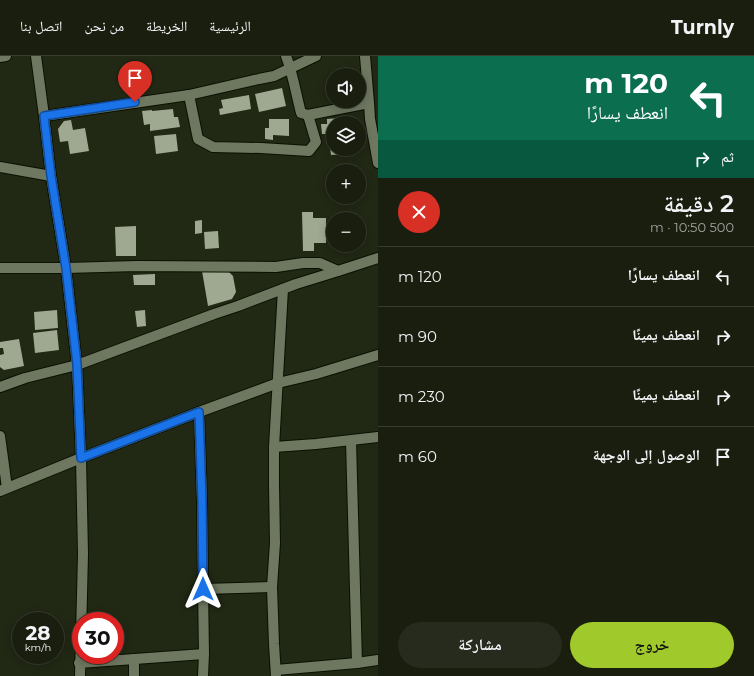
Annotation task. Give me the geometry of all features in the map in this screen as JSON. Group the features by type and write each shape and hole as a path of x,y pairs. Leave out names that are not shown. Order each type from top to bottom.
{"street":[{"path":"0,57 6,56"},
{"path":"36,56 51,176 66,268 77,364 83,554 81,612"},
{"path":"286,56 291,68 301,113 308,115 369,103"},
{"path":"44,116 189,94 274,76 316,56"},
{"path":"365,56 369,103 374,119 378,163"},
{"path":"189,94 198,139 213,146 309,151 316,142 308,115"},
{"path":"0,167 51,176"},
{"path":"0,387 77,364 317,277 378,258"},
{"path":"0,268 137,266 276,267 302,263 320,263 338,271"},
{"path":"283,289 274,447 276,543 272,587 276,673 378,660"},
{"path":"0,436 4,490 81,458 278,383 316,374 378,354"},
{"path":"199,412 202,501 203,676"},
{"path":"274,447 351,441 378,437"},
{"path":"351,441 357,663"},
{"path":"203,589 272,587"},
{"path":"124,660 204,654"},
{"path":"134,659 134,676"},
{"path":"80,664 80,676"}],"building":[{"path":"282,88 286,106 259,112 255,94"},
{"path":"249,95 251,109 220,115 219,109 223,108 221,100"},
{"path":"173,109 174,117 178,117 180,127 150,131 150,124 144,125 142,111"},
{"path":"269,119 289,119 289,136 273,135 273,140 265,139 265,128 269,128"},
{"path":"71,120 73,130 85,128 89,151 70,154 68,141 60,142 58,129 64,121"},
{"path":"321,124 326,124 326,134 322,134"},
{"path":"176,134 178,151 156,154 154,136"},
{"path":"302,212 313,212 313,218 326,218 326,243 314,243 314,251 303,251"},
{"path":"202,220 202,233 195,234 195,221"},
{"path":"136,226 136,256 116,256 115,227"},
{"path":"218,231 219,248 205,249 204,232"},
{"path":"202,271 228,271 233,276 236,292 232,299 208,306"},
{"path":"155,274 155,285 134,285 133,275"},
{"path":"57,310 58,328 35,330 34,312"},
{"path":"145,310 146,326 137,327 135,311"},
{"path":"57,330 59,350 35,353 33,333"},
{"path":"19,339 24,366 4,370 0,367 0,355 4,354 3,348 0,348 0,342"}],"route":[{"path":"135,102 44,116 51,176 66,268 77,364 81,458 199,412 203,589"}]}
